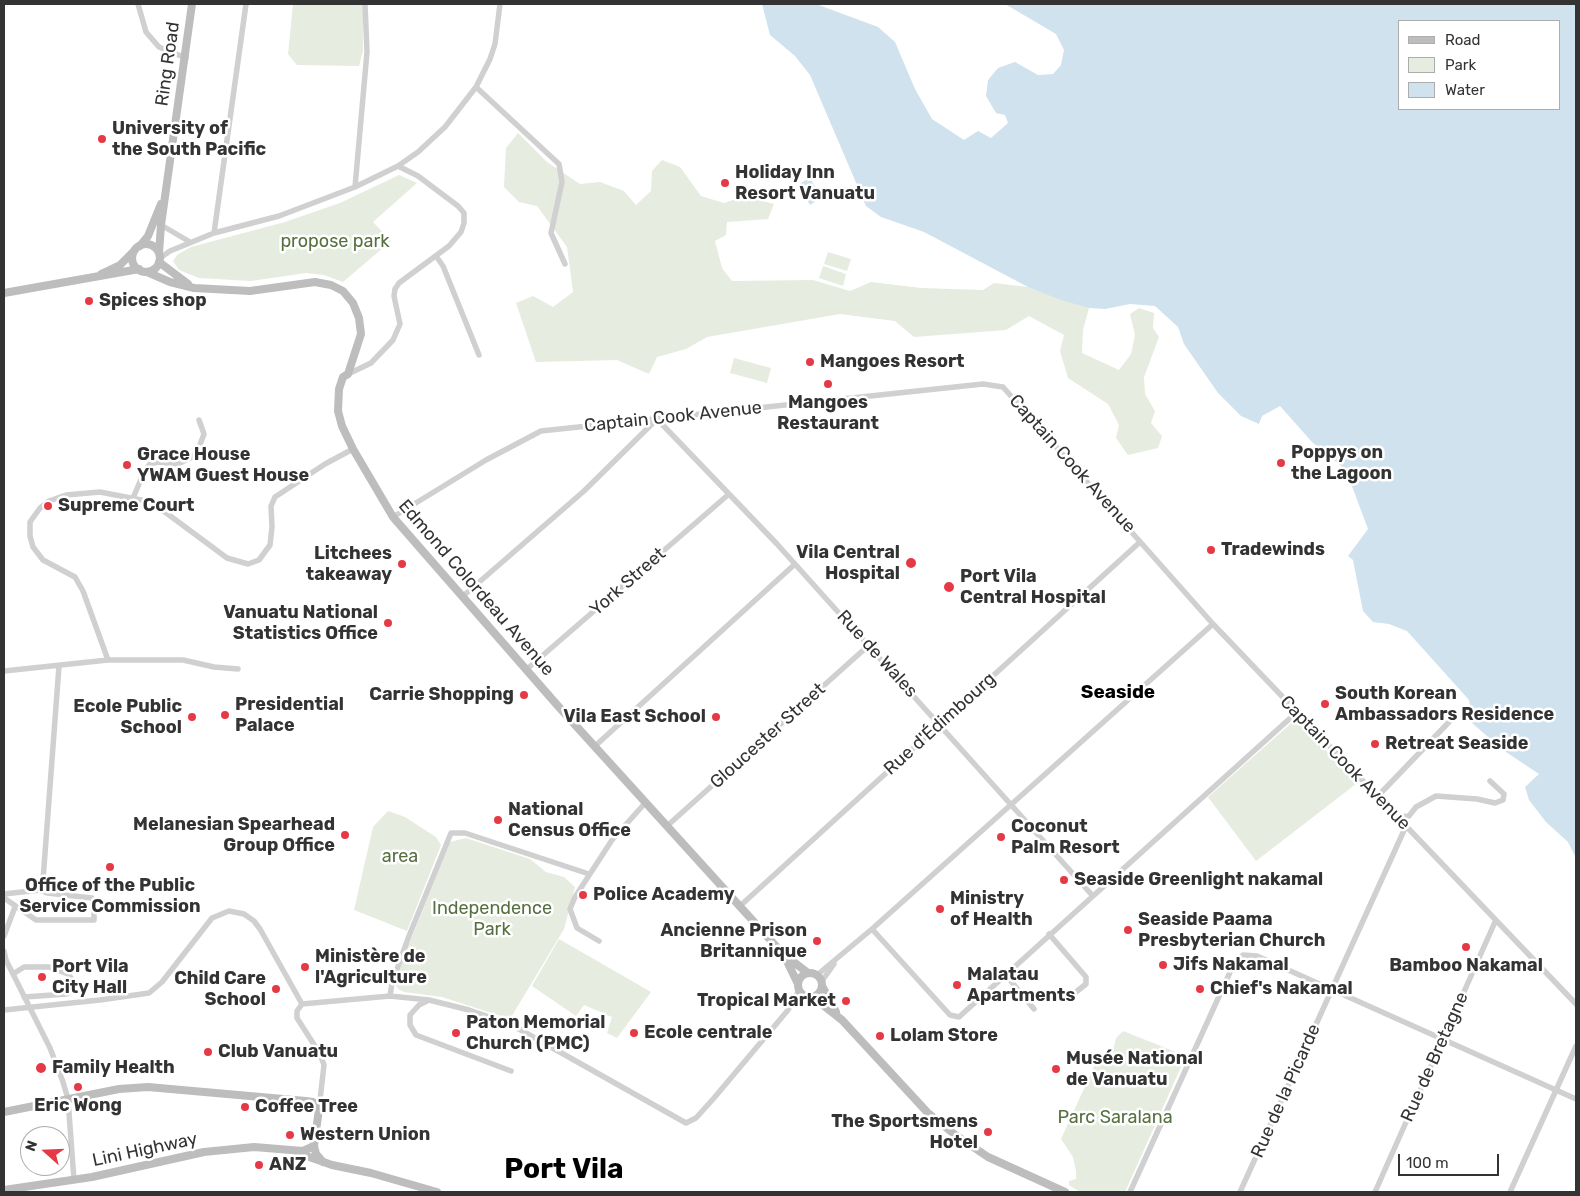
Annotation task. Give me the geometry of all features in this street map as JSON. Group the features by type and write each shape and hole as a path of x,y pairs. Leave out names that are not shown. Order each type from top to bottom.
{"street":[{"path":"138,4 146,32 159,48 186,58"},
{"name":"Ring Road","path":"160,258 159,241 161,225 186,58 192,4"},
{"path":"214,233 246,4"},
{"path":"355,187 367,52 365,4"},
{"path":"194,288 172,274 160,258 152,245 137,249 134,263 139,269 147,272 155,269 160,258 190,242 214,233 279,216 355,187 398,166 434,138 476,87 495,44 500,4"},
{"path":"476,87 559,164 562,182 551,233 564,264"},
{"path":"348,374 371,363 394,340 400,324 394,289 399,283 436,256 461,232 464,223 464,214 447,196 418,176 398,166"},
{"name":"Ring Road","path":"90,279 120,265 137,249 153,226 167,188"},
{"path":"161,225 190,242"},
{"path":"436,256 443,266 479,355"},
{"name":"Ring Road","path":"4,294 139,269"},
{"name":"Edmond Colordeau Avenue","path":"147,272 170,282 194,288 250,291 315,282 330,285 343,292 353,303 359,318 361,334 348,374 343,377 338,389 337,404 342,426 353,449 393,517 594,747 784,955"},
{"name":"Captain Cook Avenue","path":"393,517 486,460 541,431 995,385 1008,392 1212,624 1576,1004"},
{"path":"462,597 584,491 657,419"},
{"name":"Rue de Wales","path":"657,419 795,564 1092,895"},
{"path":"133,498 145,470 150,464 158,462 178,464 192,457 198,450 204,434 199,420"},
{"path":"108,660 77,581 73,575 38,556 33,547 29,528 40,508 56,498 100,492 146,501 166,512 227,558 248,564 259,560 270,544 272,527 270,506 274,496 324,464 353,449"},
{"name":"York Street","path":"527,669 730,494"},
{"name":"Rue d'Édimbourg","path":"740,906 1140,542"},
{"path":"594,747 795,564"},
{"path":"792,1005 820,992 820,980 836,961 1212,624"},
{"name":"Gloucester Street","path":"667,826 869,646"},
{"path":"4,671 108,660 184,660 214,667 238,669"},
{"path":"40,890 43,880 59,666"},
{"path":"872,929 950,1015 959,1017 1297,712"},
{"path":"1377,797 1449,722"},
{"path":"1397,817 1409,816 1416,807 1436,796 1477,799 1495,803 1503,800 1504,794 1490,781"},
{"path":"599,941 577,928 570,909 589,874 612,840 646,802"},
{"name":"Rue de la Picarde","path":"1240,1192 1406,826"},
{"path":"390,996 406,945 451,833 465,833 589,874"},
{"path":"40,890 47,893 92,898 94,920 36,920 15,907 4,896 40,890"},
{"path":"4,936 15,907"},
{"path":"4,1010 148,993 162,982 206,923 218,914 229,911 244,914 256,924 302,1004"},
{"name":"Rue de Bretagne","path":"1375,1192 1496,922"},
{"path":"1049,934 1086,977 1086,984 1076,992"},
{"path":"4,951 13,974 50,1048 68,1099 74,1180"},
{"path":"1130,1192 1231,970 1239,957 1247,954 1257,956 1331,991 1347,995 1576,1099"},
{"path":"784,955 820,980 842,1020"},
{"path":"784,955 799,987 808,997 823,1005 842,1020 927,1112 954,1134 988,1157 1065,1192"},
{"path":"13,974 24,967 49,967 68,974 71,978 70,991 67,994 24,997"},
{"path":"302,1004 390,996 429,1000 470,1010 510,1024 686,1123 696,1118 792,1005 800,979 808,973"},
{"path":"1005,974 1034,1009"},
{"path":"429,1000 419,1005 410,1014 410,1025 416,1035 511,1071"},
{"path":"302,1004 297,1018 323,1061 314,1146 316,1154 323,1162"},
{"path":"1510,1192 1576,1046"},
{"path":"4,1112 119,1089 148,1087 306,1101 317,1106"},
{"path":"306,1101 320,1091"},
{"name":"Lini Highway","path":"294,1151 303,1152 314,1146"},
{"name":"Lini Highway","path":"4,1190 74,1180 204,1152 254,1147 282,1148 323,1162 371,1172 437,1192"}],"green space":[{"path":"293,4 363,4 363,51 359,66 297,65 288,54"},
{"path":"518,133 547,162 580,184 600,182 624,191 636,205 651,191 652,171 662,160 680,167 701,196 724,203 745,196 774,204 768,219 727,222 726,235 715,241 722,268 732,281 813,280 850,291 871,282 921,288 983,290 994,283 1028,287 1089,308 1083,330 1082,353 1119,370 1131,354 1135,335 1130,314 1139,308 1154,313 1153,328 1159,337 1144,377 1145,394 1155,411 1151,423 1162,436 1158,448 1128,455 1116,438 1119,425 1108,404 1068,378 1060,351 1064,335 1029,316 1006,330 914,337 895,321 840,314 707,337 686,349 657,357 649,374 617,360 536,362 516,303 533,296 553,307 573,292 567,247 537,206 519,202 504,187 506,148"},
{"name":"propose park","path":"399,175 417,183 373,222 391,241 343,282 324,275 306,273 251,281 199,278 179,270 173,261 177,255 191,247 285,222 340,203"},
{"path":"828,252 851,259 847,271 824,264"},
{"path":"823,266 846,274 843,286 819,278"},
{"path":"734,358 771,368 767,383 730,373"},
{"path":"1297,718 1356,784 1256,861 1208,797"},
{"name":"area","path":"388,811 405,817 436,837 441,845 407,931 354,910 373,827"},
{"name":"Independence Park","path":"466,838 530,859 546,872 564,877 575,887 564,929 510,1019 442,997 404,992 398,989 395,984 450,842"},
{"path":"559,939 651,992 617,1038 607,1033 612,1017 584,1005 576,1016 532,986"},
{"name":"Parc Saralana","path":"1123,1031 1186,1056 1125,1192 1080,1192 1069,1185 1069,1181 1076,1179 1076,1171 1073,1157 1061,1139 1098,1058 1112,1055 1116,1038"}],"water":[{"path":"762,4 816,4 878,27 895,42 915,89 932,119 964,140 978,131 991,138 1008,123 1005,115 996,113 986,96 988,80 998,68 1015,62 1038,75 1053,74 1061,65 1064,50 1056,34 1005,4 1576,4 1576,858 1568,842 1546,822 1529,800 1525,787 1539,774 1503,750 1472,723 1469,700 1407,631 1389,624 1373,622 1363,611 1353,560 1348,556 1368,529 1350,481 1341,466 1312,442 1280,406 1262,416 1259,424 1241,416 1218,393 1184,344 1178,327 1155,306 1130,304 1105,309 1089,308 1061,300 1028,287 924,232 881,217 866,206 810,75 795,56 770,35"},
{"path":"807,179 808,181 811,180 822,197 810,205 798,185"}],"place":[{"name":"University of the South Pacific","path":"102,139"},
{"name":"Holiday Inn Resort Vanuatu","path":"725,183"},
{"name":"Spices shop","path":"89,301"},
{"name":"Mangoes Resort","path":"810,362"},
{"name":"Mangoes Restaurant","path":"828,384"},
{"name":"Poppys on the Lagoon","path":"1281,463"},
{"name":"Grace House YWAM Guest House","path":"127,465"},
{"name":"Supreme Court","path":"48,506"},
{"name":"Tradewinds","path":"1211,550"},
{"name":"Vila Central Hospital","path":"911,563"},
{"name":"Litchees takeaway","path":"402,564"},
{"name":"Port Vila Central Hospital","path":"949,587"},
{"name":"Vanuatu National Statistics Office","path":"388,623"},
{"name":"Carrie Shopping","path":"524,695"},
{"name":"South Korean Ambassadors Residence","path":"1325,704"},
{"name":"Presidential Palace","path":"225,715"},
{"name":"Ecole Public School","path":"192,717"},
{"name":"Vila East School","path":"716,717"},
{"name":"Retreat Seaside","path":"1375,744"},
{"name":"National Census Office","path":"498,820"},
{"name":"Melanesian Spearhead Group Office","path":"345,835"},
{"name":"Coconut Palm Resort","path":"1001,837"},
{"name":"Office of the Public Service Commission","path":"110,867"},
{"name":"Seaside Greenlight nakamal","path":"1064,880"},
{"name":"Police Academy","path":"583,895"},
{"name":"Ministry of Health","path":"940,909"},
{"name":"Seaside Paama Presbyterian Church","path":"1128,930"},
{"name":"Ancienne Prison Britannique","path":"817,941"},
{"name":"Bamboo Nakamal","path":"1466,947"},
{"name":"Jifs Nakamal","path":"1163,965"},
{"name":"Ministère de l'Agriculture","path":"305,967"},
{"name":"Port Vila City Hall","path":"42,977"},
{"name":"Malatau Apartments","path":"957,985"},
{"name":"Child Care School","path":"276,989"},
{"name":"Chief's Nakamal","path":"1200,989"},
{"name":"Tropical Market","path":"846,1001"},
{"name":"Paton Memorial Church (PMC)","path":"456,1033"},
{"name":"Ecole centrale","path":"634,1033"},
{"name":"Lolam Store","path":"880,1036"},
{"name":"Club Vanuatu","path":"208,1052"},
{"name":"Family Health","path":"41,1068"},
{"name":"Musée National de Vanuatu","path":"1056,1069"},
{"name":"Eric Wong","path":"78,1087"},
{"name":"Coffee Tree","path":"245,1107"},
{"name":"The Sportsmens Hotel","path":"988,1132"},
{"name":"Western Union","path":"290,1135"},
{"name":"ANZ","path":"259,1165"}],"district":[{"name":"Seaside","path":"1118,693"},
{"name":"Port Vila","path":"564,1170"}]}
